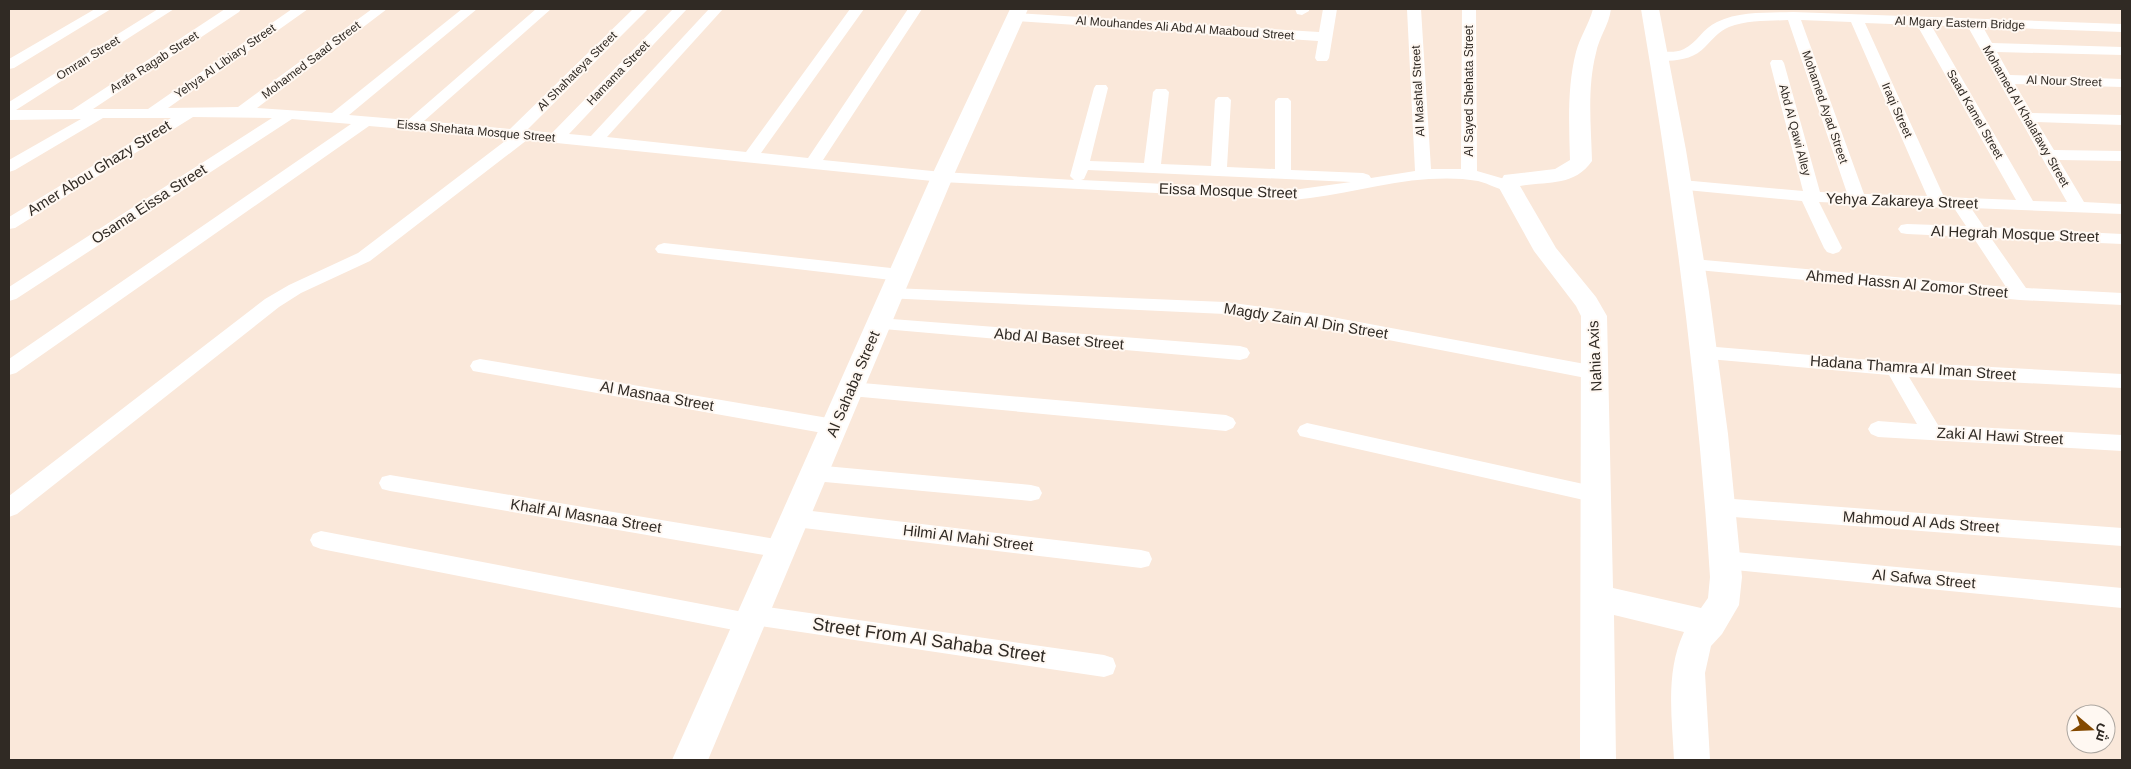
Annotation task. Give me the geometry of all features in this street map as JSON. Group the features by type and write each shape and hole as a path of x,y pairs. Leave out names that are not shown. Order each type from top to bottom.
{"main road":[{"path":"1509,186 1512,180 1517,178 1569,173 1577,168 1581,161 1579,103 1585,54 1599,23 1602,9"},
{"path":"1650,9 1682,185 1704,353 1725,560 1726,591 1724,603 1718,615 1700,635 1694,646 1689,666 1692,760"},
{"name":"Al Sahaba Street","path":"690,760 942,177 1017,13"},
{"name":"Nahia Axis","path":"1509,186 1546,251 1587,303 1594,316 1598,760"},
{"path":"1597,598 1710,624"}],"street":[{"path":"9,65 104,9"},
{"name":"Omran Street","path":"10,114 167,9"},
{"name":"Arafa Ragab Street","path":"74,115 234,9"},
{"name":"Yehya Al Libiary Street","path":"150,114 301,9"},
{"name":"Mohamed Saad Street","path":"242,112 380,9"},
{"path":"335,118 470,9"},
{"path":"412,124 544,9"},
{"name":"Al Shahateya Street","path":"9,508 272,303 295,289 364,257 518,134 641,9"},
{"name":"Hamama Street","path":"556,138 680,9"},
{"path":"595,141 716,9"},
{"path":"750,158 857,9"},
{"path":"812,164 915,9"},
{"path":"1322,58 1330,9"},
{"name":"Al Mashtal Street","path":"1414,9 1423,173"},
{"name":"Al Sayed Shehata Street","path":"1469,9 1469,174"},
{"name":"Al Mouhandes Ali Abd Al Maaboud Street","path":"1017,13 1325,37"},
{"name":"Al Mgary Eastern Bridge","path":"1659,56 1675,56 1693,50 1714,29 1733,21 1793,16 2122,28"},
{"name":"Mohamed Ayad Street","path":"1793,16 1857,199"},
{"name":"Iraqi Street","path":"1856,18 1938,202"},
{"name":"Saad Kamel Street","path":"1922,22 2028,206"},
{"name":"Mohamed Al Khalafawy Street","path":"1974,24 2078,207"},
{"path":"1988,48 2122,51"},
{"name":"Abd Al Qawi Alley","path":"1777,63 1810,197 1833,248"},
{"name":"Al Nour Street","path":"2006,80 2122,83"},
{"path":"1075,185 1102,88"},
{"path":"1152,168 1161,92"},
{"path":"1219,172 1223,100"},
{"path":"1282,174 1283,100"},
{"name":"Eissa Shehata Mosque Street","path":"10,114 74,115 242,112 289,114 595,141 942,177"},
{"name":"Amer Abou Ghazy Street","path":"9,224 190,113"},
{"path":"9,166 100,114"},
{"name":"Osama Eissa Street","path":"9,295 289,114"},
{"path":"2027,117 2122,120"},
{"path":"9,368 366,120"},
{"path":"2049,155 2122,156"},
{"path":"1081,165 1390,180"},
{"name":"Eissa Mosque Street","path":"942,177 1075,185 1302,194 1349,189 1423,173 1469,174 1488,177 1509,186"},
{"name":"Yehya Zakareya Street","path":"1682,185 1810,197 2122,209"},
{"path":"1959,203 2020,294"},
{"name":"Al Hegrah Mosque Street","path":"1907,229 2122,238"},
{"name":"Magdy Zain Al Din Street","path":"664,249 896,285 1225,308 1321,321 1596,373"},
{"name":"Ahmed Hassn Al Zomor Street","path":"1693,266 2020,294 2122,299"},
{"name":"Abd Al Baset Street","path":"879,324 1240,353"},
{"name":"Hadana Thamra Al Iman Street","path":"1704,353 1896,369 2122,381"},
{"name":"Al Masnaa Street","path":"480,366 834,427"},
{"path":"1896,369 1932,432"},
{"path":"851,389 1226,423"},
{"name":"Zaki Al Hawi Street","path":"1878,429 2122,443"},
{"path":"1307,432 1597,495"},
{"path":"814,473 1031,493"},
{"name":"Khalf Al Masnaa Street","path":"390,483 782,549"},
{"name":"Mahmoud Al Ads Street","path":"1720,506 2122,537"},
{"name":"Hilmi Al Mahi Street","path":"795,518 1141,559"},
{"name":"Street From Al Sahaba Street","path":"322,540 751,619 1104,666"},
{"name":"Al Safwa Street","path":"1725,560 2122,598"}]}
